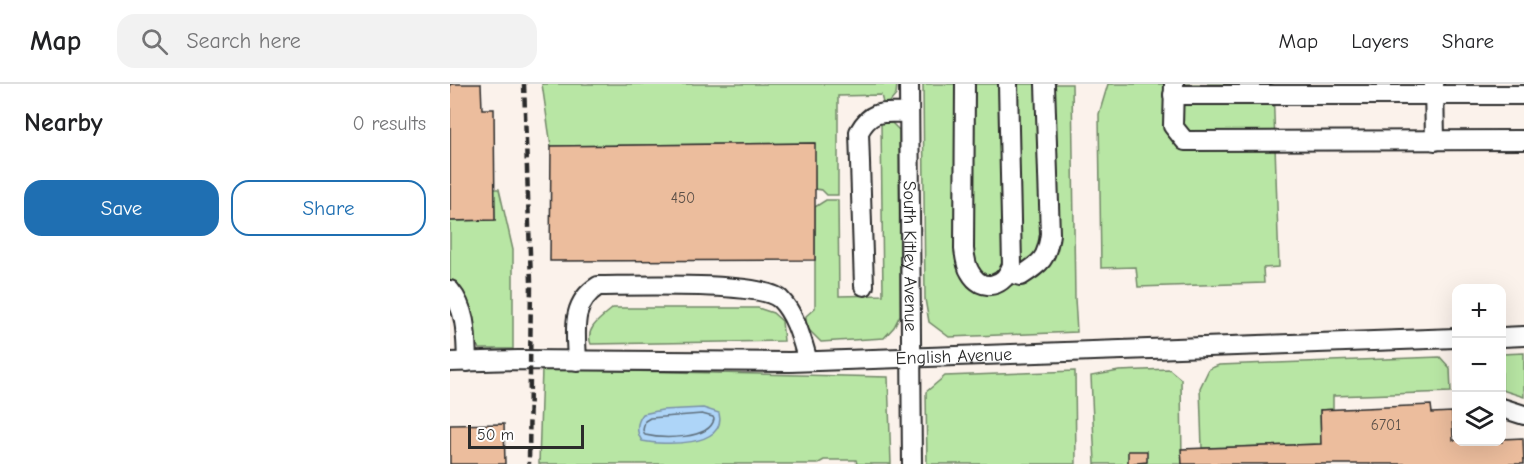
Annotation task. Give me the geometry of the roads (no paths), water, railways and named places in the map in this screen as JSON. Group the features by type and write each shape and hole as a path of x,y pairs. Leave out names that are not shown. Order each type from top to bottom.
{"street":[{"name":"South Kitley Avenue","path":"909,84 912,464"},
{"path":"965,84 965,258 975,279 988,285 996,285 1004,280 1012,265 1008,84"},
{"path":"1009,273 1021,276 1041,262 1049,246 1045,84"},
{"path":"1524,94 1434,89 1174,89 1173,126 1185,141 1524,140"},
{"path":"1434,89 1435,141"},
{"path":"864,286 859,132 866,120 878,114 909,112"},
{"path":"577,361 576,319 587,293 598,286 716,287 766,292 779,298 788,309 800,334 808,361"},
{"path":"450,290 457,298 466,328 458,362"},
{"path":"1506,337 1524,336"},
{"name":"English Avenue","path":"458,362 808,361 1452,338"},
{"path":"1506,409 1524,416"}],"water":[{"path":"703,408 719,413 719,424 714,433 704,438 691,442 664,443 642,441 640,438 638,424 643,414 662,410"}],"railway":[{"path":"524,84 531,282 529,464"}]}
